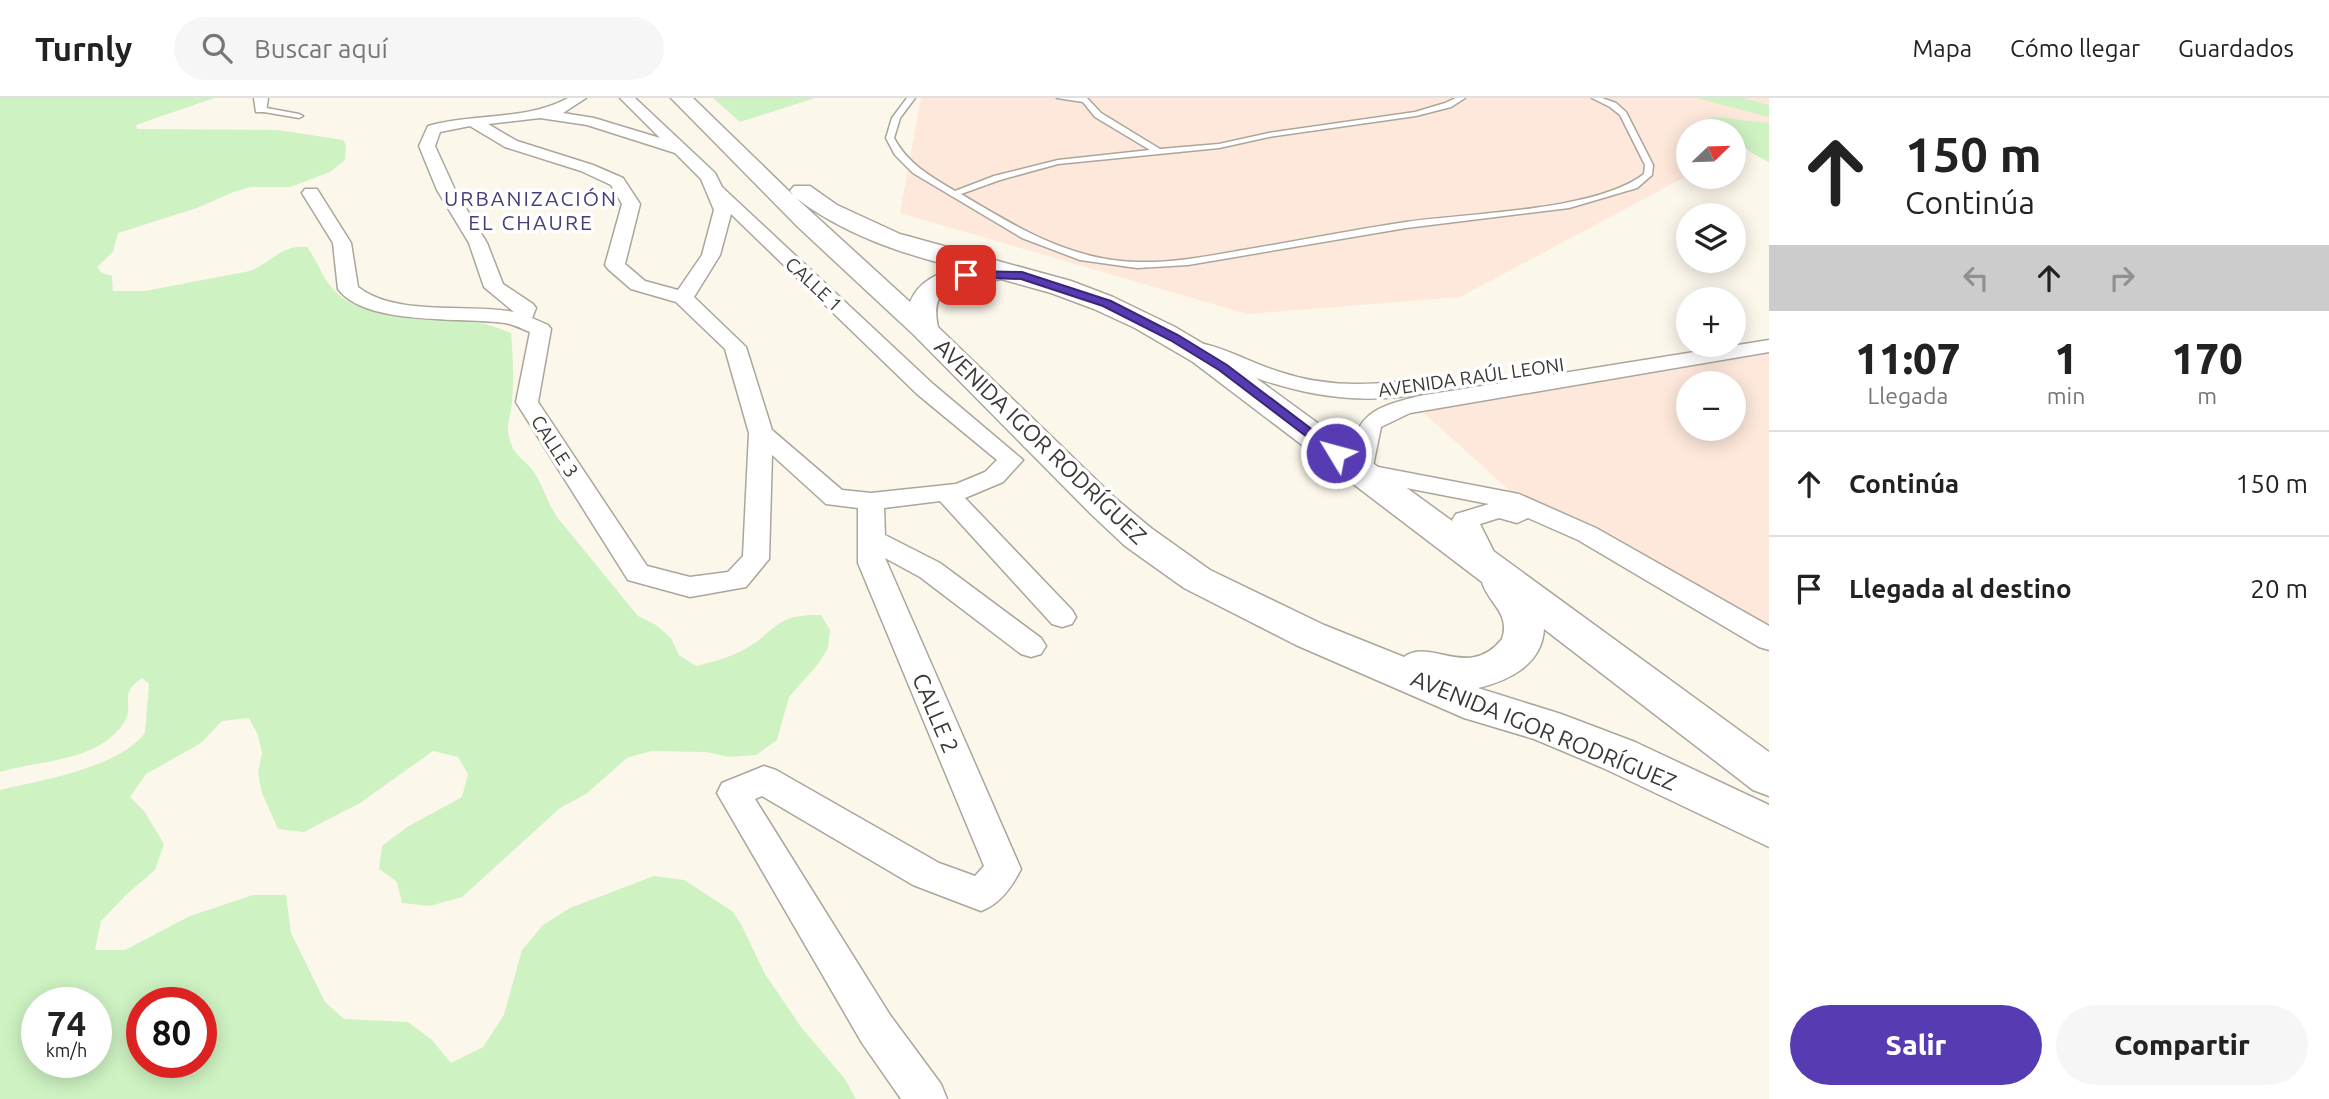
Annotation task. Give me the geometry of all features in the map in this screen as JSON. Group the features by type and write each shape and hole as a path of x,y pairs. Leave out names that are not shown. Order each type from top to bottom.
{"highway":[{"name":"AVENIDA IGOR RODRÍGUEZ","path":"681,98 807,222 924,329 1103,506 1138,537 1197,579 1275,619 1479,706 1546,726 1619,754 1769,827"},
{"path":"701,98 815,203 838,217 911,246 1022,276 1107,304 1174,338 1223,368 1769,777"},
{"path":"924,329 921,308 926,296 945,280 988,273 1022,276"},
{"path":"1275,619 1428,668 1469,674 1509,660 1521,648 1525,629 1520,610 1488,567"}],"street":[{"path":"474,122 554,111 579,98"},
{"name":"CALLE 1","path":"627,98 709,177 714,189 925,389 1011,460 994,477 960,491 946,492"},
{"path":"538,114 589,121 683,151"},
{"path":"474,122 511,144 587,168 617,182 631,204 615,265 638,285 683,298 736,347 761,433 835,498 872,501 946,492 1062,617"},
{"name":"CALLE 3","path":"474,122 433,129 427,146 446,190 478,243 494,287 526,309 521,321 541,329 527,402 638,573 690,587 736,580 756,559 761,433"},
{"path":"683,298 711,255 723,210 714,189"},
{"path":"311,193 342,243 348,289 366,303 406,310 511,317 521,321"},
{"path":"1746,336 1769,333"},
{"name":"AVENIDA RAÚL LEONI","path":"1174,338 1275,379 1342,392 1396,390 1676,347"},
{"name":"AVENIDA RAÚL LEONI","path":"1360,471 1364,432 1382,413 1419,403 1769,346"},
{"path":"1360,471 1510,500 1587,534 1769,639"},
{"name":"CALLE 2","path":"872,501 872,564 1003,869 981,895 926,874 764,779 734,793 876,1029 926,1099"},
{"path":"1488,567 1465,520 1476,514 1498,510 1587,534"},
{"path":"872,539 930,569 1031,646"}],"lane":[{"path":"911,98 893,124 890,138 916,171 1037,242 1083,258 1137,265 1204,260 1406,225 1569,205 1634,186 1648,175 1649,166 1623,114 1613,105 1596,98"},
{"path":"1061,98 1083,99 1098,115 1157,151"},
{"path":"954,194 998,178 1058,162 1219,146 1269,135 1416,114 1448,106 1461,98"},
{"path":"261,103 299,116"}],"shaded area":[{"path":"921,98 1769,98 1769,132 1746,144 1746,119 1676,119 1676,182 1460,297 1247,314 900,213"},
{"path":"1769,353 1769,639 1521,501 1415,405"}],"green space":[{"path":"0,98 214,98 136,125 137,129 278,130 343,140 346,145 345,160 330,172 290,187 251,187 236,191 197,208 118,233 113,252 97,267 102,273 112,276 113,291 145,291 250,271 291,248 307,247 328,283 352,304 388,314 485,324 511,333 513,383 508,432 513,448 533,471 557,517 638,616 656,625 671,638 679,655 696,666 738,653 784,621 805,615 821,615 830,630 828,648 818,664 789,697 777,740 756,755 730,757 706,752 651,751 627,758 586,794 560,808 462,897 430,906 402,903 397,882 379,869 382,846 407,827 462,797 468,774 458,757 433,751 360,803 304,832 278,829 262,793 258,773 262,753 258,735 249,718 222,721 201,743 146,774 130,797 144,811 164,844 155,870 101,921 95,950 125,950 190,916 253,895 286,895 291,933 325,1002 344,1019 408,1022 432,1040 451,1063 483,1047 504,1015 522,950 543,925 570,908 654,876 684,880 732,911 765,974 801,1027 845,1079 856,1099 0,1099 0,790 78,771 98,764 133,745 145,733 149,684 142,678 134,684 128,695 127,717 123,724 98,746 67,758 0,772"},
{"path":"713,98 815,98 740,122"},
{"path":"1696,98 1743,98 1769,105 1769,117"},
{"path":"1746,120 1769,123 1769,162 1746,148"}],"district":[{"name":"URBANIZACIÓN EL CHAURE","path":"531,210"}],"route":[{"path":"966,275 988,273 1022,276 1107,304 1174,338 1223,368 1336,453"}]}
